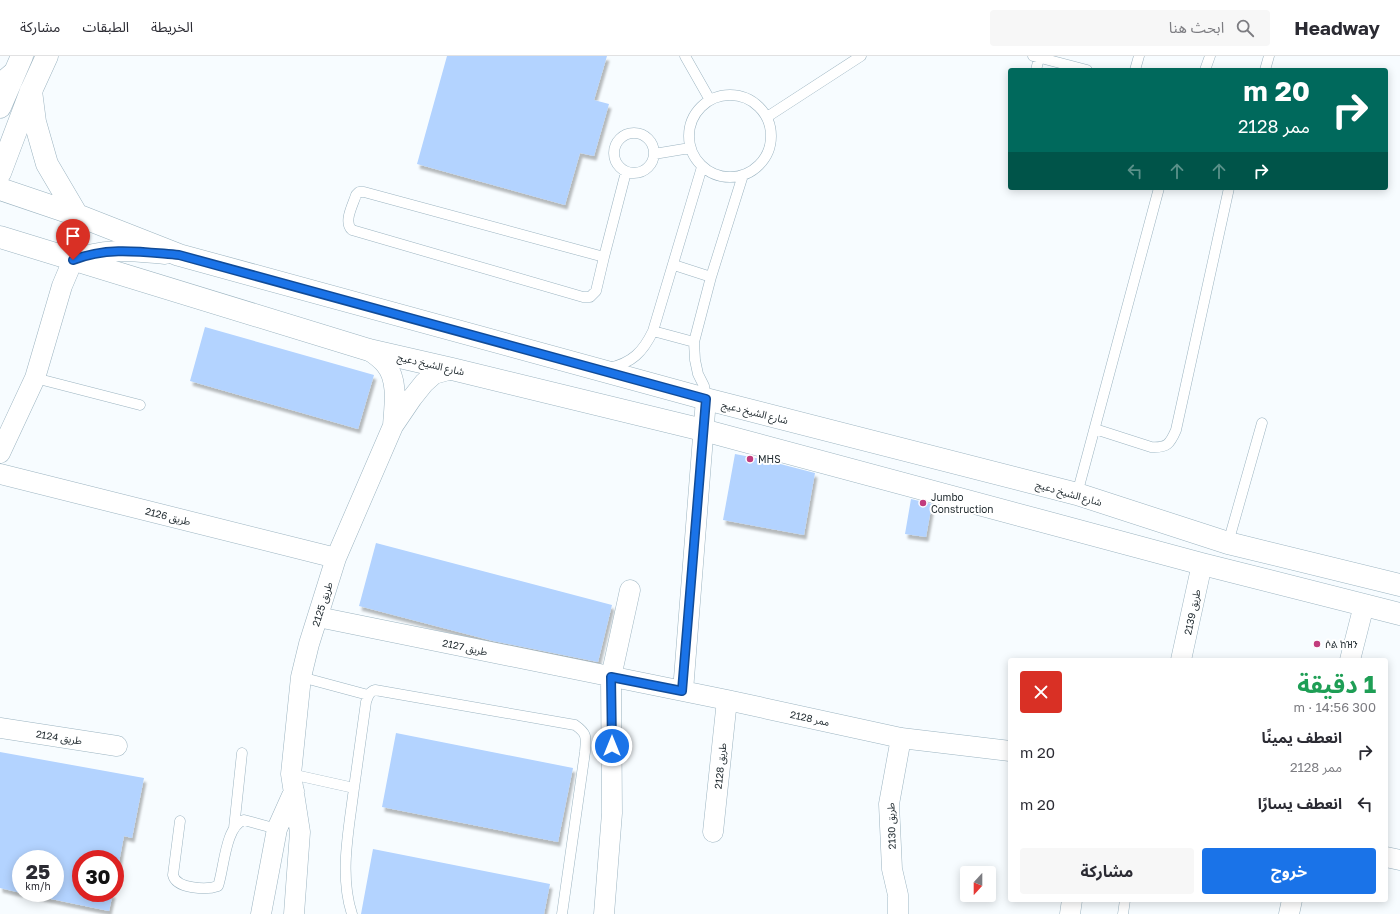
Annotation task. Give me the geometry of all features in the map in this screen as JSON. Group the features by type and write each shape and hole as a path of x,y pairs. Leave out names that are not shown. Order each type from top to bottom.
{"main road":[{"path":"0,173 31,91 47,56"},
{"path":"0,107 12,71"},
{"path":"31,91 35,122 47,164 77,215"},
{"name":"شارع الشيخ دعيج","path":"0,189 77,215 179,255 706,399 1077,494 1228,543 1400,585"},
{"name":"شارع الشيخ دعيج","path":"0,237 370,350 703,430 1202,564 1400,614"}],"street":[{"path":"0,453 35,378 62,286 73,260 84,256 129,250 179,255"},
{"name":"طريق 2125","path":"370,350 386,365 392,377 394,395 393,426"},
{"name":"طريق 2125","path":"261,914 277,829 292,783 301,677 309,644 336,558 393,426 424,383 434,374 452,369"},
{"path":"682,691 706,399"},
{"name":"طريق 2126","path":"0,474 336,558"},
{"name":"طريق 2139","path":"1181,658 1202,564"},
{"path":"604,914 612,813 611,677 630,590"},
{"path":"1351,658 1364,605"},
{"name":"طريق 2127","path":"318,617 611,677"},
{"name":"ممر 2128","path":"611,677 902,738 1008,750"},
{"name":"طريق 2128","path":"713,832 726,700"},
{"name":"طريق 2124","path":"0,728 117,746"},
{"name":"طريق 2130","path":"898,914 898,895 892,869 889,804 902,738"},
{"name":"طريق 2125","path":"292,783 300,832 294,914"},
{"path":"1388,857 1400,860"},
{"path":"1070,914 1072,902"},
{"path":"1289,914 1292,902"}],"lane":[{"path":"685,56 710,100"},
{"path":"766,117 861,56"},
{"path":"1136,68 1139,56"},
{"path":"1206,68 1210,56"},
{"path":"1266,68 1269,56"},
{"path":"1036,68 1036,57 1066,60 1083,68"},
{"path":"722,96 735,96 748,99 759,107 766,117 771,128 771,140 768,152 762,162 754,170 743,176 733,178 722,177 711,173 702,167 695,159 690,148 690,126 694,116 701,107 710,100 722,96"},
{"path":"627,134 642,134 649,139 653,146 653,162 642,172 634,174 626,172 619,167 615,160 613,153 615,145 620,138 627,134"},
{"path":"654,154 690,148"},
{"path":"595,368 610,368 624,364 636,356 647,345 653,331 674,265 702,167"},
{"path":"604,257 364,192 359,192 356,195 347,222 352,230 583,298 590,297 596,291 626,172"},
{"path":"706,399 704,386 698,374 695,360 694,342 711,277 743,176"},
{"path":"1077,494 1158,190"},
{"path":"1095,429 1151,447 1160,448 1168,445 1173,438 1229,190"},
{"path":"674,265 711,277"},
{"path":"653,331 694,342"},
{"path":"35,378 140,405"},
{"path":"1228,543 1262,423"},
{"path":"301,677 368,695"},
{"path":"352,914 345,860 366,702 368,695 372,691 376,690 575,725 583,731 586,736 585,752 562,914"},
{"path":"180,822 173,875 174,880 178,883 189,886 208,889 218,886 227,847 234,828 242,753"},
{"path":"292,783 354,788"},
{"path":"234,828 239,822 244,820 277,829"},
{"path":"1123,914 1125,902"}],"building":[{"path":"447,56 607,56 594,100 609,104 594,156 580,153 565,205 417,164"},
{"path":"205,327 374,375 358,429 190,381"},
{"path":"735,454 815,473 804,535 723,520"},
{"path":"911,499 932,504 926,537 905,534"},
{"path":"376,543 612,605 598,662 493,641 359,606"},
{"path":"396,733 573,768 558,842 382,807"},
{"path":"0,752 144,778 132,838 124,836 121,850 72,850 72,902 111,902 109,911 64,902 64,850 12,850 12,891 0,888"},
{"path":"373,849 550,884 544,914 361,914"}],"place":[{"name":"MHS","path":"750,459"},
{"name":"Jumbo Construction","path":"923,503"},
{"name":"ሶል ከዝን","path":"1317,644"}],"route":[{"path":"73,260 106,251 118,250 179,255 706,399 682,691 611,677 612,746"}]}
